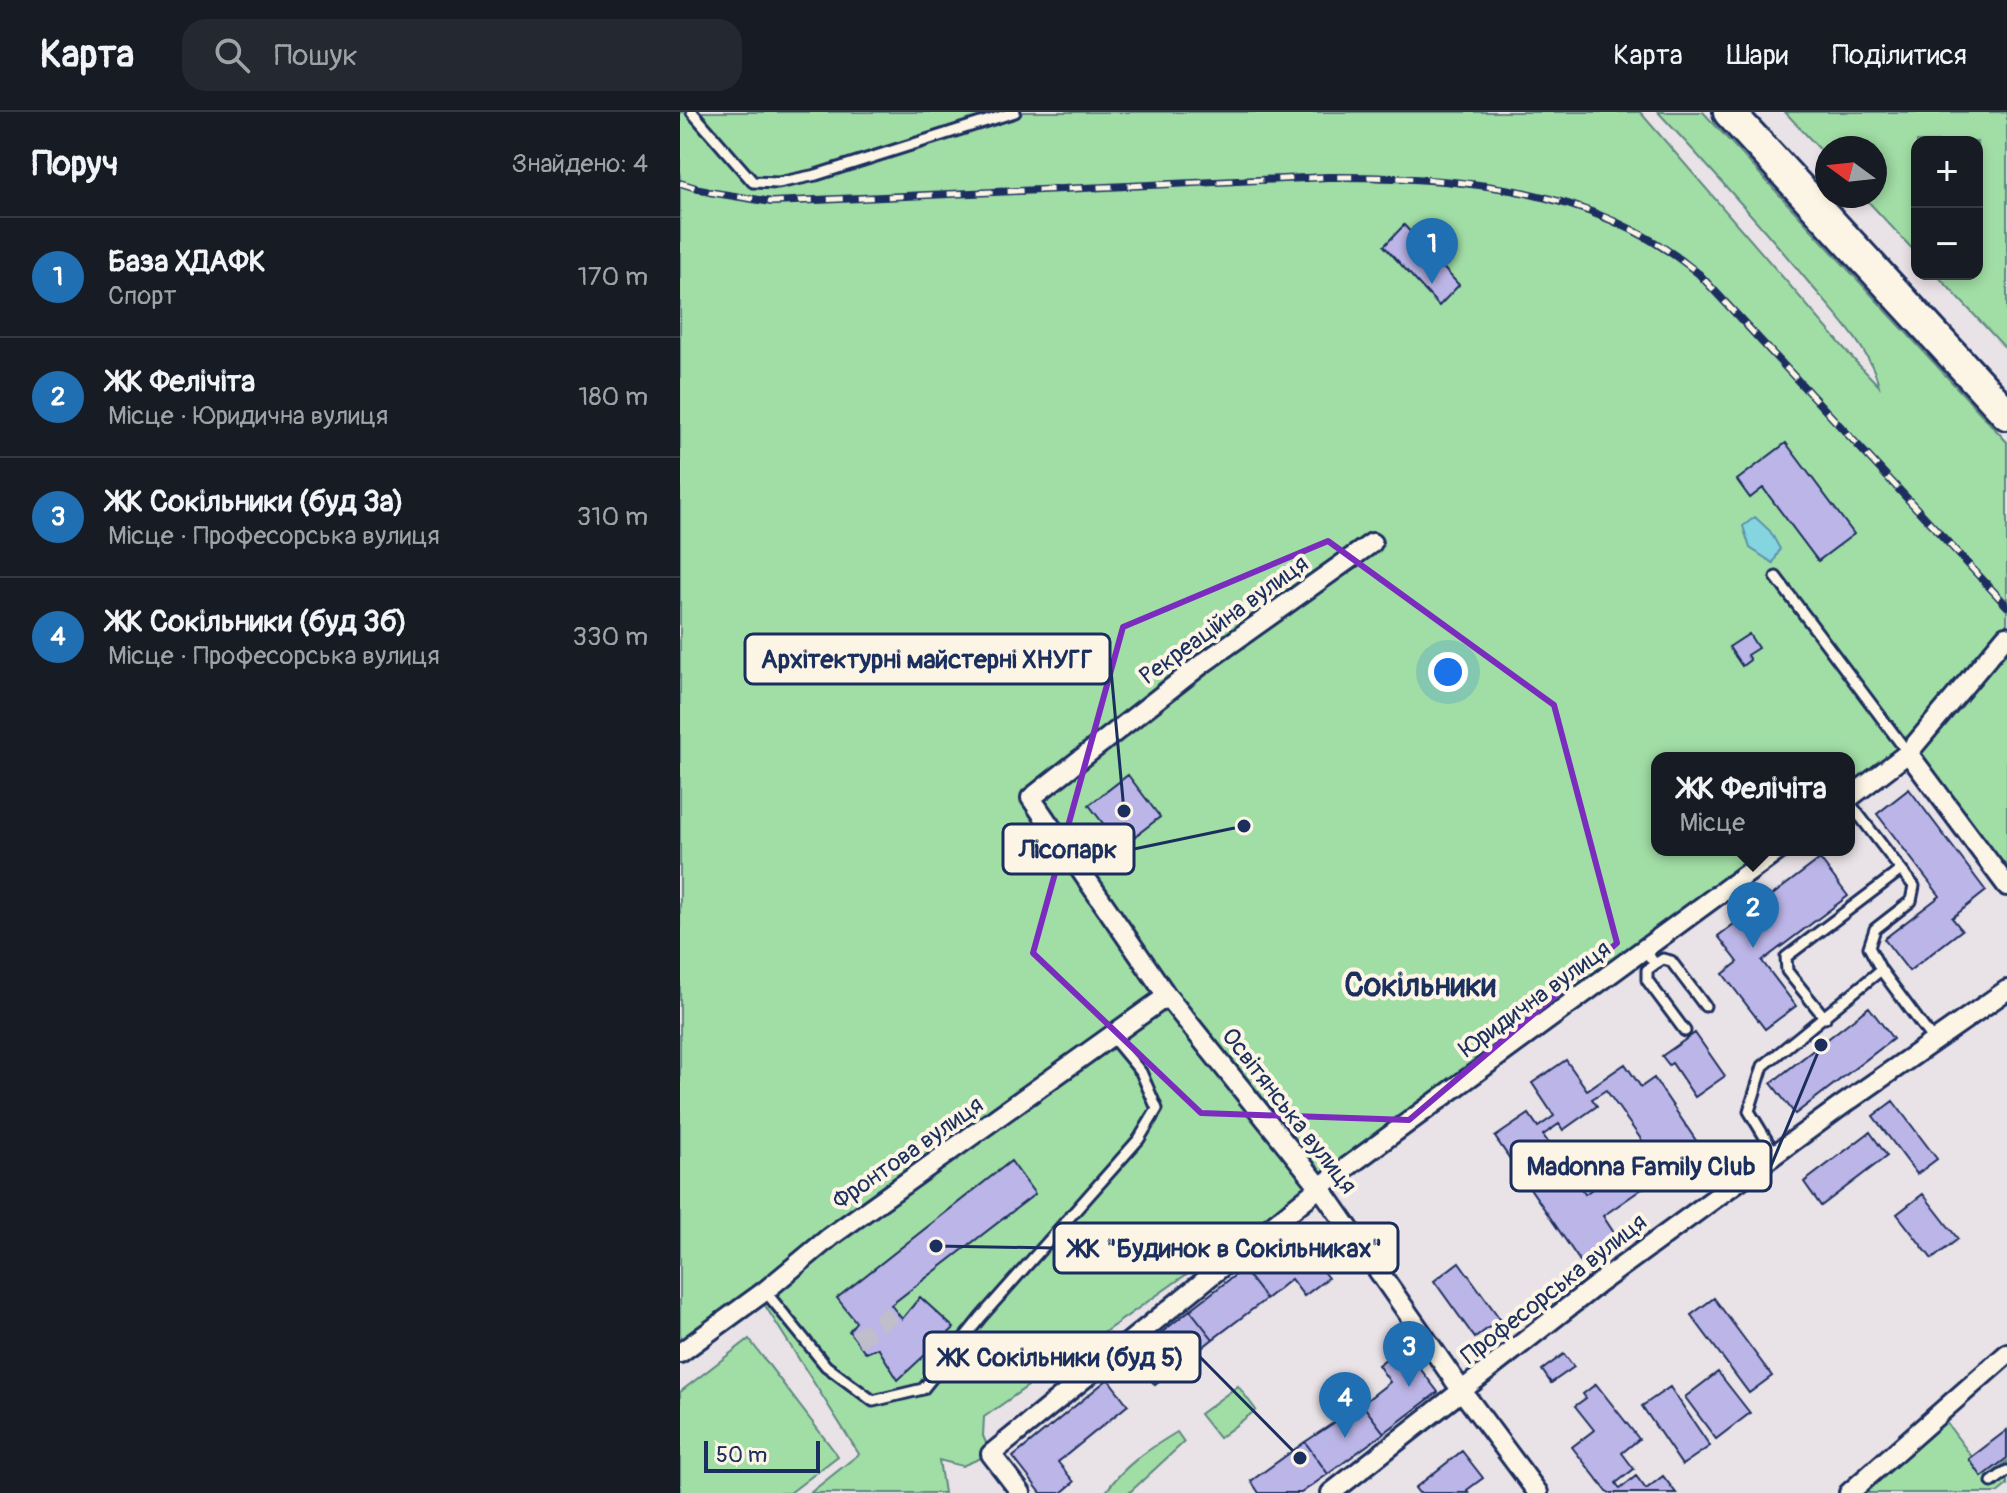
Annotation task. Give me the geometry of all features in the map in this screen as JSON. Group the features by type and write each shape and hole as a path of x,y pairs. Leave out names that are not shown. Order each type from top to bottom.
{"main road":[{"path":"1729,112 2007,414"}],"street":[{"name":"Рекреаційна вулиця","path":"1031,798 1202,664 1372,543"},
{"path":"1855,795 1908,753 2006,636"},
{"path":"1908,753 2007,886"},
{"name":"Освітянська вулиця","path":"1031,798 1167,996 1320,1187 1462,1391 1538,1493"},
{"name":"Юридична вулиця","path":"1021,1493 991,1454 1320,1187 1650,957 1772,856"},
{"name":"Професорська вулиця","path":"1331,1493 1599,1283 1933,1040 2007,990"},
{"name":"Фронтова вулиця","path":"680,1353 765,1291 830,1237 1167,996"},
{"path":"1849,1493 2007,1354"}],"lane":[{"path":"692,112 753,182 778,183 816,175 1015,112"},
{"path":"1776,577 1908,753"},
{"path":"1855,808 1914,886 1911,901 1875,929 1869,947 1881,970 1933,1040"},
{"path":"1825,1018 1787,971 1786,957 1901,870"},
{"path":"1685,1031 1647,980 1650,957 1671,961 1705,1006"},
{"path":"1775,1154 1749,1111 1763,1066 1881,970"},
{"path":"765,1291 826,1366 873,1401 923,1389 981,1317 1139,1139 1157,1109 1141,1072 1112,1037"},
{"path":"1992,1482 2007,1471"}],"highlighted area":[{"path":"1328,541 1554,705 1617,943 1409,1120 1201,1113 1033,953 1123,627"}],"green space":[{"path":"680,112 1640,112 1879,386 1860,345 1840,319 1658,112 1703,112 2007,442 2007,875 1908,754 1855,793 1855,752 1651,752 1651,856 1767,856 1289,1202 984,1417 983,1436 991,1454 962,1466 939,1460 944,1493 810,1493 859,1454 759,1296 680,1340"},
{"path":"1785,112 2007,112 2007,350 1942,280 1983,280 1983,136 1911,136 1911,248 1874,208 1887,208 1887,136 1815,136 1815,144"},
{"path":"749,1339 838,1456 790,1493 680,1493 680,1392"},
{"path":"1238,1386 1256,1410 1219,1438 1200,1414"},
{"path":"1937,1410 1987,1477 2007,1461 2007,1485 1997,1493 1866,1493"},
{"path":"1177,1432 1184,1442 1129,1493 1105,1493 1129,1466"}],"water":[{"path":"1755,517 1770,531 1780,549 1773,563 1750,548 1743,526"}],"building":[{"path":"1404,225 1459,285 1439,306 1384,246"},
{"path":"1786,443 1854,534 1818,561 1763,488 1750,498 1737,480"},
{"path":"1749,634 1758,648 1747,655 1750,660 1742,666 1729,647"},
{"path":"1128,775 1160,817 1121,847 1089,805"},
{"path":"1909,789 1986,891 1952,918 1962,930 1909,971 1884,939 1940,896 1877,814"},
{"path":"1820,859 1848,896 1762,961 1796,1006 1765,1029 1723,974 1738,962 1718,936"},
{"path":"1869,1007 1893,1039 1795,1114 1771,1083"},
{"path":"1695,1033 1725,1076 1695,1097 1672,1063 1669,1065 1662,1056"},
{"path":"1566,1060 1587,1090 1625,1064 1641,1087 1654,1078 1701,1148 1603,1216 1618,1239 1582,1264 1495,1137 1529,1114 1538,1127 1554,1116 1532,1083","holes":["1606,1090 1648,1149 1585,1194 1543,1135 1559,1124 1563,1130 1597,1106 1592,1099"]},
{"path":"1893,1101 1937,1159 1917,1174 1873,1116"},
{"path":"1870,1132 1887,1156 1821,1206 1804,1182"},
{"path":"1011,1161 1035,1194 891,1305 902,1319 920,1297 954,1328 898,1380 878,1348 866,1353 849,1331 856,1322 837,1298"},
{"path":"1923,1194 1958,1239 1932,1259 1897,1214"},
{"path":"1292,1232 1328,1278 1304,1296 1291,1279 1266,1299 1243,1269"},
{"path":"1459,1262 1500,1319 1475,1338 1434,1281"},
{"path":"1243,1269 1266,1299 1213,1339 1190,1310"},
{"path":"1714,1298 1772,1376 1749,1393 1691,1315"},
{"path":"1190,1310 1213,1339 1155,1385 1132,1356"},
{"path":"1403,1346 1438,1392 1384,1433 1362,1404 1390,1382 1378,1365"},
{"path":"1564,1354 1574,1367 1551,1383 1542,1370"},
{"path":"1718,1372 1750,1413 1716,1439 1685,1397"},
{"path":"1108,1379 1128,1405 1058,1462 1074,1482 1061,1493 1041,1493 1013,1457"},
{"path":"1596,1384 1639,1439 1622,1453 1634,1469 1616,1483 1620,1489 1636,1476 1646,1489 1663,1476 1676,1493 1608,1493 1572,1447 1594,1430 1575,1406 1586,1398 1583,1394"},
{"path":"1670,1387 1710,1446 1682,1465 1642,1406"},
{"path":"1362,1404 1384,1433 1328,1474 1305,1442"},
{"path":"2007,1430 2007,1458 1982,1477 1969,1459"},
{"path":"1305,1442 1328,1474 1301,1493 1259,1493 1251,1481"},
{"path":"1462,1451 1483,1478 1467,1490 1469,1493 1419,1493 1415,1488"}],"tunnel":[{"path":"856,1340 896,1311"}],"railway":[{"path":"680,183 709,192 772,202 1377,177 1475,184 1524,192 1571,205 1616,222 1659,245 1699,274 2007,606"}],"place":[{"name":"База ХДАФК","path":"1432,284"},
{"name":"Архітектурні майстерні ХНУГГ","path":"1124,811"},
{"name":"Лісопарк","path":"1244,826"},
{"name":"ЖК Фелічіта","path":"1753,948"},
{"name":"Madonna Family Club","path":"1821,1045"},
{"name":"ЖК \"Будинок в Сокільниках\"","path":"936,1246"},
{"name":"ЖК Сокільники (буд 3а)","path":"1409,1387"},
{"name":"ЖК Сокільники (буд 3б)","path":"1345,1438"},
{"name":"ЖК Сокільники (буд 5)","path":"1300,1458"}],"district":[{"name":"Сокільники","path":"1420,986"}]}
